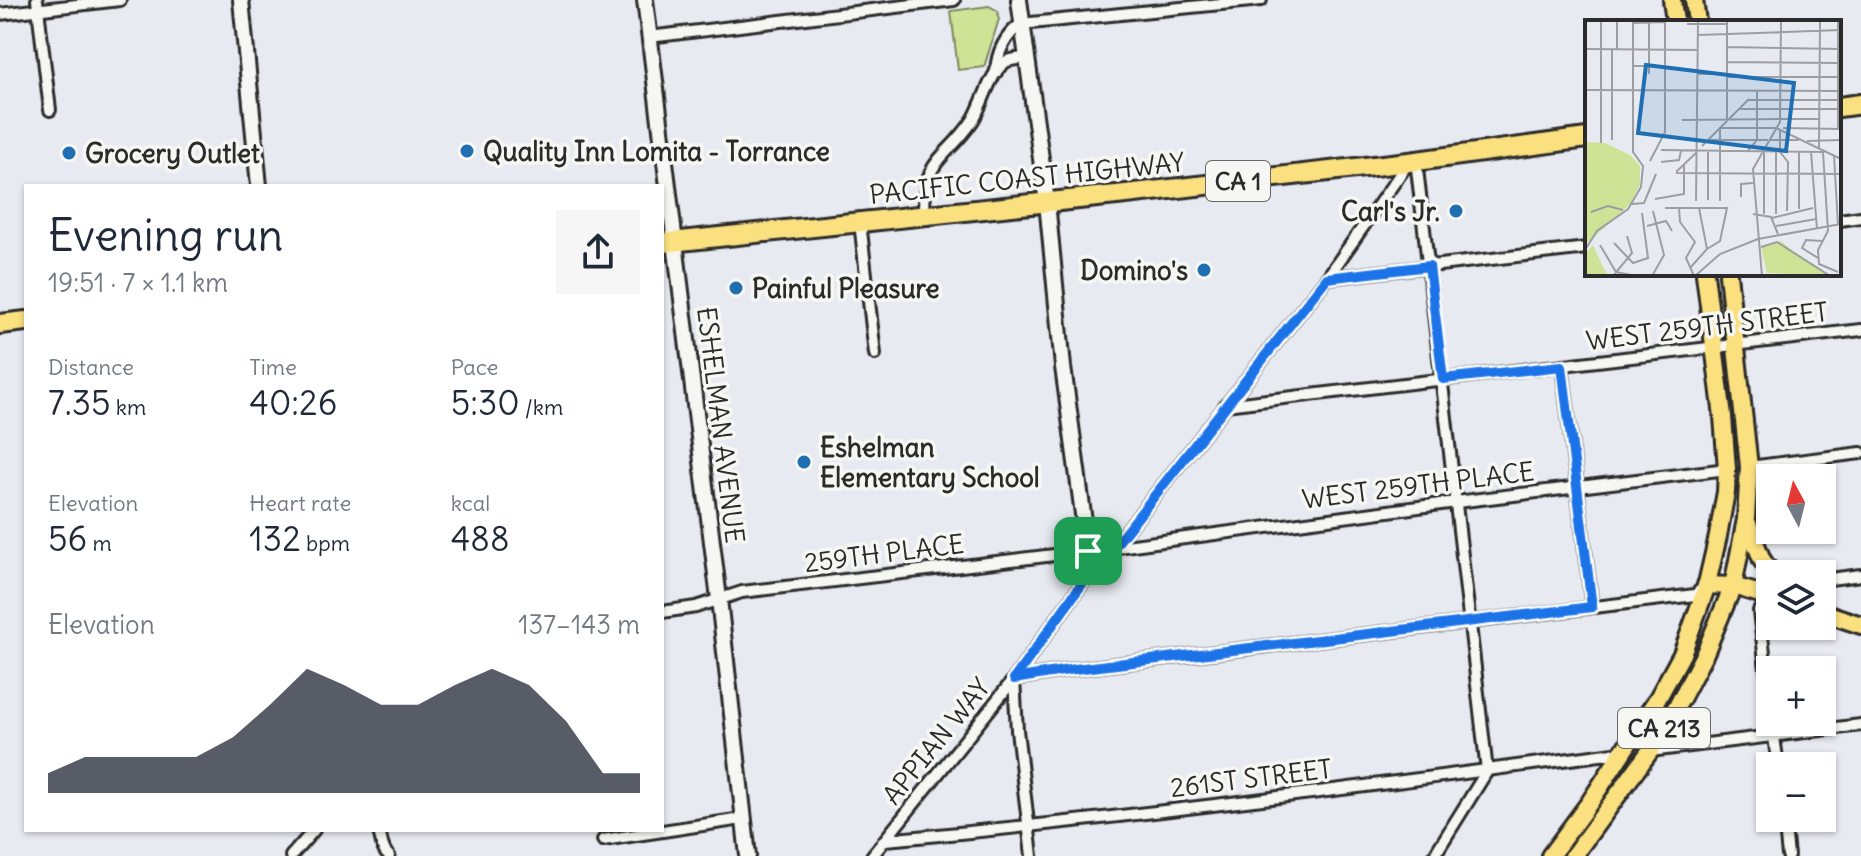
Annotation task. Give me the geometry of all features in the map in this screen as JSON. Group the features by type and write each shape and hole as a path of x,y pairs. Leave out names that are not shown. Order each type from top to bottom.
{"highway":[{"path":"1841,107 1861,104"},
{"name":"PACIFIC COAST HIGHWAY","path":"668,242 1413,161 1585,138"},
{"path":"0,324 24,321"}],"main road":[{"path":"1672,0 1675,20"},
{"path":"1694,0 1697,20"},
{"name":"CA 213","path":"1550,856 1590,802 1674,672 1697,617 1706,585 1726,492 1727,469 1705,276"},
{"name":"CA 213","path":"1573,856 1650,751 1705,653 1733,586 1746,519 1749,467 1728,276"},
{"path":"1746,519 1762,560"},
{"path":"1706,585 1733,586 1756,593"},
{"path":"1836,616 1861,625"}],"street":[{"path":"0,14 37,5 120,0"},
{"path":"241,0 259,184"},
{"name":"ESHELMAN AVENUE","path":"645,0 663,184"},
{"path":"649,37 954,0"},
{"path":"1019,0 1047,202 1063,367 1089,574"},
{"path":"996,72 1008,34 1021,24 1261,0"},
{"path":"37,5 50,110"},
{"path":"924,215 924,194 937,160 973,120 996,72 1005,62 1026,57"},
{"path":"1413,161 1443,379 1487,771 1434,856"},
{"name":"APPIAN WAY","path":"872,856 1014,679 1089,574 1114,547 1327,278 1413,161"},
{"name":"ESHELMAN AVENUE","path":"664,199 719,599 748,856"},
{"path":"1841,220 1861,217"},
{"path":"860,222 875,354"},
{"path":"1327,278 1585,248"},
{"name":"WEST 259TH STREET","path":"1225,405 1861,330"},
{"path":"1562,366 1592,607"},
{"path":"1749,467 1861,453"},
{"name":"WEST 259TH PLACE","path":"1114,547 1727,469"},
{"name":"259TH PLACE","path":"664,612 696,607 742,592 1114,547"},
{"path":"1836,578 1861,575"},
{"path":"1032,856 1014,679 1695,595 1706,585"},
{"path":"1836,728 1861,725"},
{"path":"1650,751 1766,736"},
{"name":"261ST STREET","path":"885,840 1029,827 1622,752"},
{"path":"664,831 742,819"},
{"path":"291,856 312,832"},
{"path":"378,832 381,845 389,856"},
{"path":"603,840 656,832"},
{"path":"1785,832 1788,856"}],"green space":[{"path":"989,6 998,11 999,19 984,67 958,70 951,11"}],"place":[{"name":"Quality Inn Lomita - Torrance","path":"467,151"},
{"name":"Grocery Outlet","path":"69,153"},
{"name":"Carl's Jr.","path":"1456,211"},
{"name":"Domino's","path":"1204,270"},
{"name":"Painful Pleasure","path":"736,288"},
{"name":"Eshelman Elementary School","path":"804,462"}],"route":[{"path":"1429,266 1443,379 1562,366 1592,607 1034,674 1014,679 1089,574 1088,551 1114,547 1327,278 1429,266"}]}
